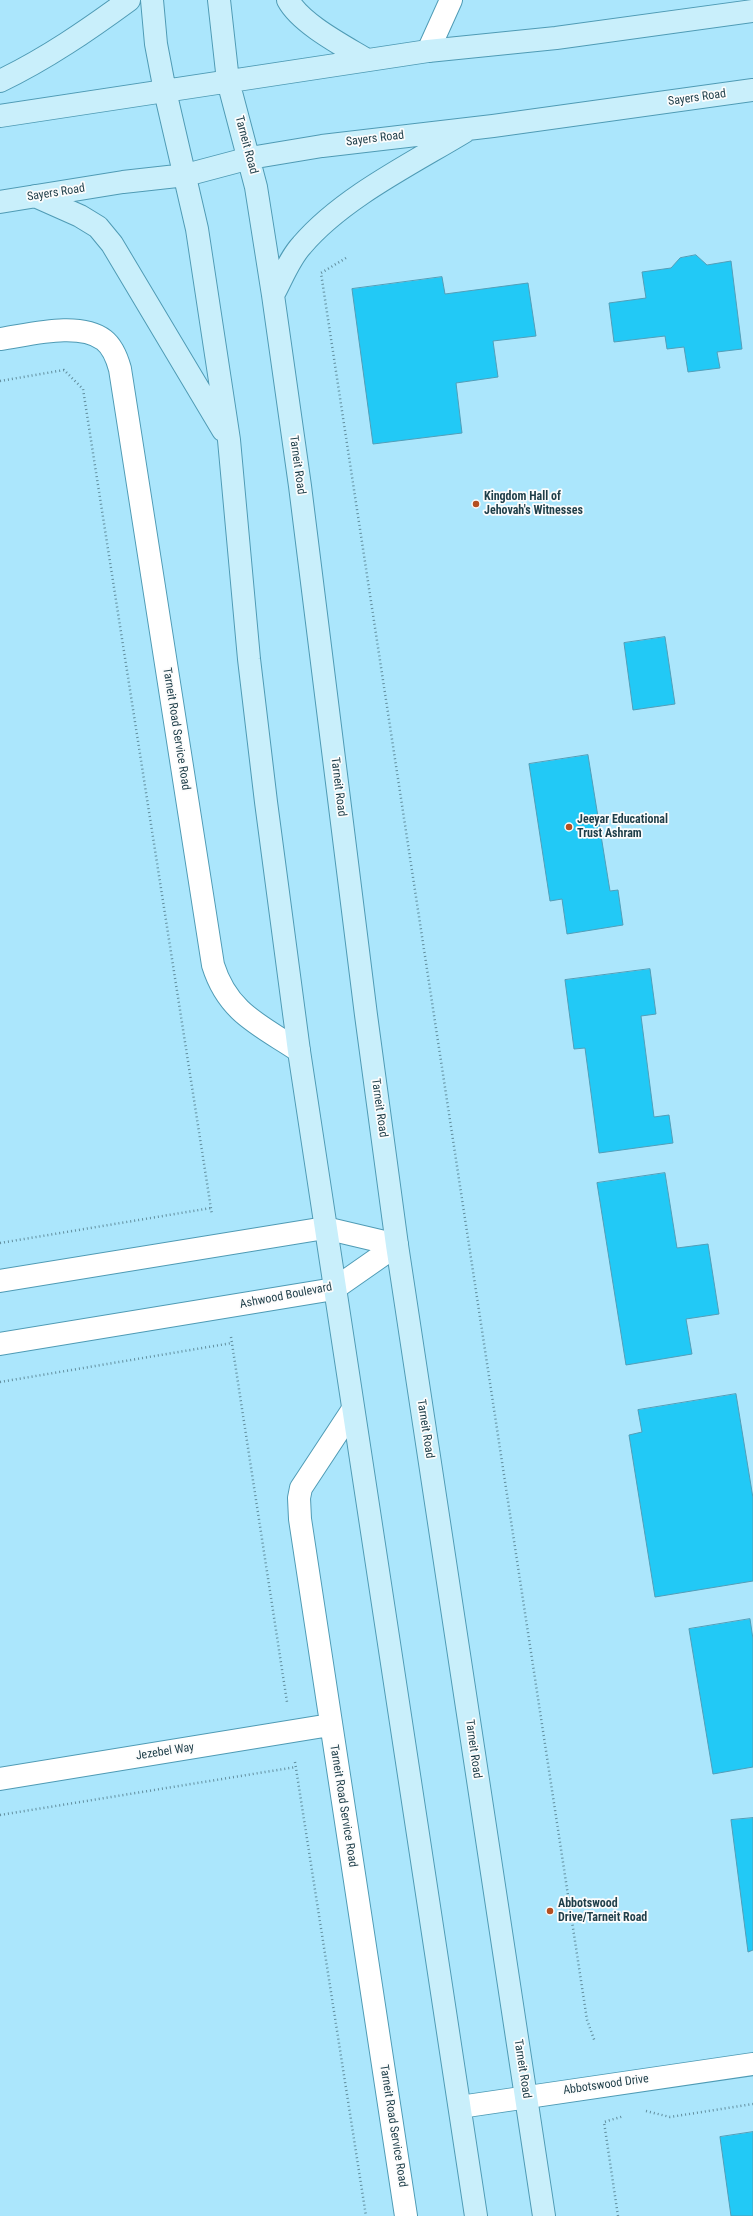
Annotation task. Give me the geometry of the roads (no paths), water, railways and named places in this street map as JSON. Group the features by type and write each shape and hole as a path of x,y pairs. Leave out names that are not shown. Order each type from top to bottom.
{"main road":[{"path":"0,81 25,69 62,46 129,0"},
{"path":"152,0 156,44 164,91 186,174 197,229 229,440 249,659 266,802 299,1051 476,2216"},
{"name":"Tarneit Road","path":"219,0 228,81 250,158 273,295 300,486 366,1016 398,1245 544,2216"},
{"path":"288,0 292,7 328,36 367,60"},
{"path":"0,116 428,51 556,38 753,11"},
{"name":"Sayers Road","path":"0,202 123,182 186,174 250,158 322,146 470,128 753,90"},
{"path":"273,295 301,246 324,222 347,204 470,128"},
{"path":"35,196 80,216 98,227 124,262 229,440"}],"street":[{"path":"428,51 451,0"},
{"name":"Tarneit Road Service Road","path":"0,339 56,331 87,332 103,339 110,346 120,369 213,965 218,983 228,999 238,1009 299,1051"},
{"path":"0,1281 325,1228 398,1245"},
{"name":"Ashwood Boulevard","path":"0,1344 334,1288 398,1245"},
{"name":"Tarneit Road Service Road","path":"353,1409 301,1488 299,1498 300,1519 330,1725 406,2216"},
{"name":"Jezebel Way","path":"0,1779 330,1725"},
{"name":"Abbotswood Drive","path":"460,2107 753,2064"}],"place":[{"name":"Kingdom Hall of Jehovah's Witnesses","path":"476,504"},
{"name":"Jeeyar Educational Trust Ashram","path":"569,827"},
{"name":"Abbotswood Drive/Tarneit Road","path":"550,1911"}]}
